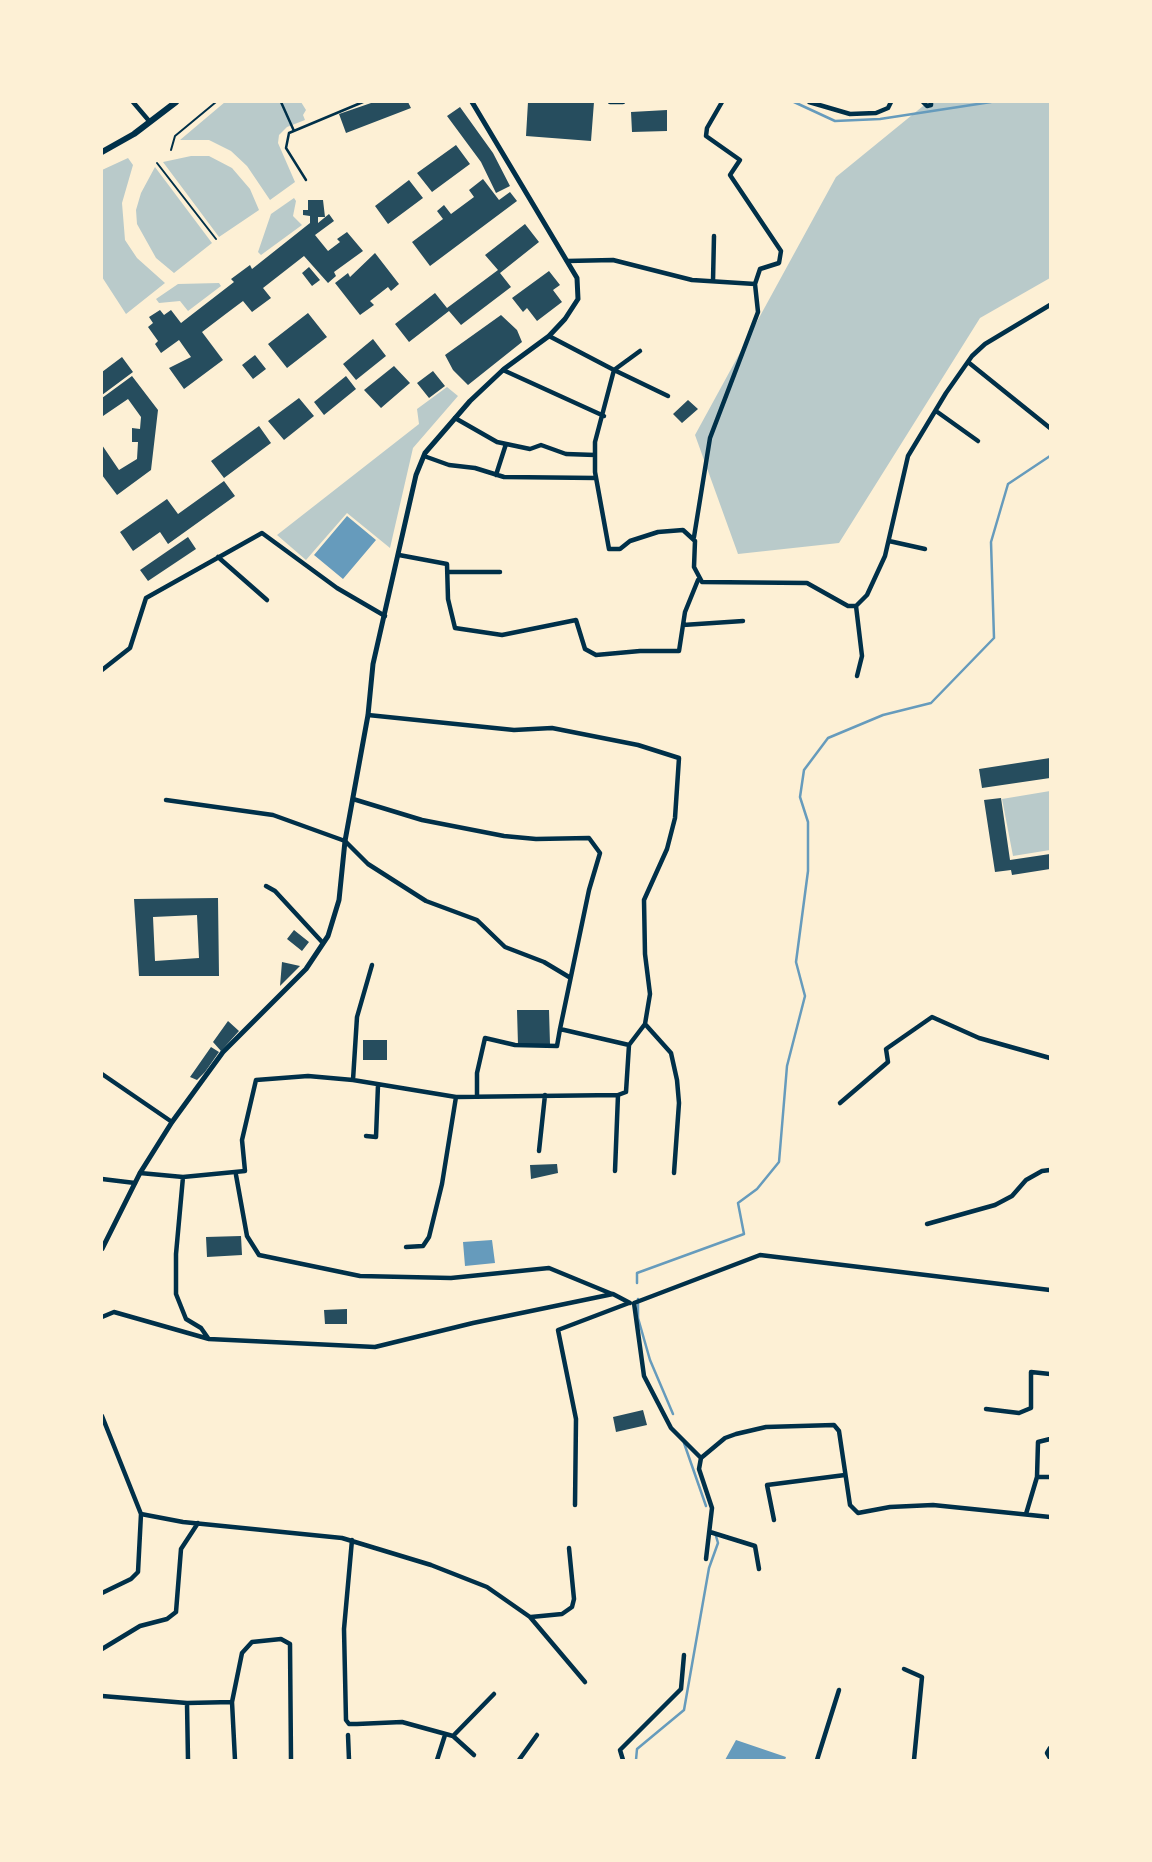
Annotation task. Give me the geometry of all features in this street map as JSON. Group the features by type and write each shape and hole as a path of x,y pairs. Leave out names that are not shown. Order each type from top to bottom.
{"main road":[{"path":"102,152 176,102"}],"street":[{"path":"133,102 150,122"},
{"path":"102,1249 140,1172 172,1122 223,1052 306,969 323,943 339,900 345,841 368,715 373,664 416,475 424,456 455,418 503,370 549,336 565,319 578,299 579,285 568,261 472,102"},
{"path":"610,102 623,102"},
{"path":"399,555 447,564 450,620 458,630 502,635 576,620 585,649 596,656 640,651 677,652 698,580 694,567 694,538 710,438 758,312 755,284 760,269 779,263 781,251 730,175 740,160 706,136 707,128 722,102"},
{"path":"809,102 850,114 876,113 888,108 891,102"},
{"path":"923,102 927,106 931,105 931,102"},
{"path":"713,281 714,236"},
{"path":"568,261 613,260 692,281 755,284"},
{"path":"698,580 707,583 758,580 807,583 848,606 856,606 867,595 886,556 908,456 936,411 968,362 985,344 1051,305"},
{"path":"549,336 668,397"},
{"path":"640,351 614,370 595,442 596,478 608,549 620,549 630,541 677,529 694,538"},
{"path":"968,362 1051,428"},
{"path":"503,370 604,416"},
{"path":"936,411 978,441"},
{"path":"455,418 506,444 530,449 541,445 566,454 595,454"},
{"path":"496,475 506,444"},
{"path":"424,456 449,465 496,475 596,478"},
{"path":"102,670 130,648 146,598 262,533 337,588 386,616"},
{"path":"889,541 925,549"},
{"path":"218,557 267,600"},
{"path":"449,572 500,572"},
{"path":"856,606 862,656 857,676"},
{"path":"683,625 743,621"},
{"path":"140,1172 183,1177 236,1175 245,1171 242,1140 256,1080 308,1076 353,1080 456,1097 618,1095 626,1092 629,1045 645,1024 650,994 645,954 644,900 667,849 675,818 679,758 638,745 552,728 514,730 368,715"},
{"path":"353,799 422,820 504,836 536,839 589,838 600,853 570,977 557,1046 515,1045 485,1038 477,1073 477,1096"},
{"path":"166,800 272,815 345,841 368,864 426,901 477,920 505,947 544,962 570,977"},
{"path":"266,886 275,891 323,943"},
{"path":"353,1080 357,1017 372,965"},
{"path":"840,1103 888,1062 886,1049 932,1017 979,1038 1051,1058"},
{"path":"645,1024 671,1053 677,1080 679,1102 674,1172"},
{"path":"560,1029 629,1045"},
{"path":"102,1074 172,1122"},
{"path":"366,1136 376,1137 378,1085"},
{"path":"539,1151 545,1095"},
{"path":"615,1171 618,1095"},
{"path":"406,1247 423,1246 429,1237 442,1184 456,1097"},
{"path":"927,1224 995,1205 1012,1196 1026,1180 1042,1171 1051,1170"},
{"path":"236,1175 247,1236 259,1255 360,1276 451,1278 549,1268 632,1303"},
{"path":"183,1177 176,1254 176,1294 186,1319 201,1328 209,1339"},
{"path":"102,1179 135,1183"},
{"path":"575,1506 576,1419 558,1330 761,1255 1051,1290"},
{"path":"102,1317 114,1312 209,1339 375,1347 613,1294"},
{"path":"632,1303 644,1376 671,1428 701,1458"},
{"path":"986,1409 1018,1413 1031,1408 1031,1372 1051,1374"},
{"path":"102,1416 141,1514 138,1572 131,1579 102,1593"},
{"path":"706,1559 712,1508 699,1469 701,1458 724,1438 766,1427 832,1425 839,1431 850,1505 858,1513 890,1507 933,1505 1051,1517"},
{"path":"1026,1514 1037,1477 1038,1442 1051,1439"},
{"path":"774,1520 767,1485 845,1475"},
{"path":"1037,1477 1051,1477"},
{"path":"141,1514 352,1540 432,1565 487,1587 530,1617 585,1682"},
{"path":"102,1649 140,1626 167,1619 176,1612 181,1549 198,1523"},
{"path":"709,1532 755,1546 759,1569"},
{"path":"352,1540 344,1629 346,1720 349,1724 402,1721 453,1736 474,1755"},
{"path":"530,1617 562,1614 572,1607 574,1599 569,1548"},
{"path":"235,1760 232,1702 245,1648 258,1640 287,1641 290,1644 291,1760"},
{"path":"622,1760 620,1750 681,1689 684,1655"},
{"path":"904,1670 922,1677 914,1760"},
{"path":"817,1760 839,1690"},
{"path":"453,1736 494,1694"},
{"path":"102,1696 187,1703 232,1702"},
{"path":"187,1703 188,1760"},
{"path":"348,1735 349,1760"},
{"path":"438,1760 445,1735"},
{"path":"519,1760 537,1735"},
{"path":"1051,1748 1048,1753 1051,1758"}],"lane":[{"path":"281,102 294,131"},
{"path":"306,180 286,148 289,133 363,102"}],"path":[{"path":"171,150 175,136 216,102"},
{"path":"157,163 216,239"}],"shaded area":[{"path":"225,102 301,102 306,110 303,115 305,120 287,127 279,135 278,143 295,182 270,200 247,166 231,151 209,140 180,140"},
{"path":"928,102 1050,102 1050,278 980,318 839,543 738,554 695,435 836,177"},
{"path":"191,156 209,156 232,168 250,189 259,210 219,237 163,162"},
{"path":"128,158 133,165 122,203 125,240 137,258 165,283 126,314 102,277 102,170"},
{"path":"155,167 212,243 174,273 156,258 137,224 136,210 141,193"},
{"path":"294,198 296,201 293,216 302,225 261,255 258,252 271,214"},
{"path":"219,283 221,286 188,311 180,301 159,303 156,299 178,284"},
{"path":"447,387 458,396 413,448 390,548 347,513 306,560 277,535 419,424 417,409"},
{"path":"1050,791 1050,850 1013,856 1002,799"}],"water":[{"path":"347,516 376,540 343,579 314,555"},
{"path":"492,1240 495,1263 465,1266 463,1242"},
{"path":"736,1740 786,1757 785,1760 725,1760"}],"building":[{"path":"374,102 408,102 411,108 346,133 339,114"},
{"path":"528,102 594,102 591,141 526,136"},
{"path":"460,107 493,153 510,186 496,193 481,162 447,116"},
{"path":"667,110 667,131 632,132 631,112"},
{"path":"456,145 470,164 432,192 417,173"},
{"path":"483,179 499,200 510,192 517,201 430,266 412,242 443,219 437,211 444,205 451,214 474,197 469,190"},
{"path":"409,180 423,198 388,224 375,206"},
{"path":"308,200 323,200 325,217 318,217 318,223 329,214 334,221 315,235 328,251 340,242 337,239 347,232 363,251 334,272 336,276 328,283 304,256 263,288 271,298 252,312 243,301 202,332 223,360 184,389 169,368 191,357 179,340 161,353 155,344 158,341 148,327 153,323 149,317 160,310 164,315 171,310 181,323 234,282 231,279 250,265 252,269 310,223 310,216 303,215 303,210 308,210"},
{"path":"525,224 539,242 500,273 511,287 461,325 449,311 409,342 395,324 435,293 447,308 498,270 485,255"},
{"path":"375,253 399,284 391,291 388,287 370,301 374,305 360,315 335,283 348,273 350,277"},
{"path":"309,267 320,280 312,286 302,273"},
{"path":"549,271 560,285 553,290 562,302 537,321 527,308 523,312 512,298"},
{"path":"308,313 327,337 287,368 268,344"},
{"path":"501,315 517,330 522,342 468,385 453,370 445,355"},
{"path":"373,339 386,356 356,380 343,364"},
{"path":"255,355 266,369 253,379 242,365"},
{"path":"122,357 133,372 102,395 102,372"},
{"path":"394,366 410,383 381,408 364,390"},
{"path":"433,371 445,386 429,398 417,383"},
{"path":"132,376 158,410 151,470 117,495 102,475 102,445 119,470 137,459 138,442 132,442 132,428 140,429 141,417 128,399 103,416 102,398"},
{"path":"346,376 356,389 324,415 314,402"},
{"path":"299,398 314,416 284,440 268,421"},
{"path":"688,400 698,409 682,423 673,414"},
{"path":"259,426 271,443 224,478 211,461"},
{"path":"224,481 235,496 168,544 160,532 133,551 120,532 167,499 178,514"},
{"path":"188,537 196,549 148,581 140,570"},
{"path":"1050,758 1050,778 982,788 979,769"},
{"path":"1001,798 1010,860 1050,854 1050,869 1012,875 1011,870 995,872 984,800"},
{"path":"218,898 219,976 139,976 134,899","holes":["197,915 199,958 155,961 153,917"]},
{"path":"294,930 309,942 302,951 287,939"},
{"path":"282,962 300,966 280,986"},
{"path":"517,1010 549,1010 550,1044 518,1045"},
{"path":"228,1021 239,1031 221,1051 213,1042"},
{"path":"363,1040 387,1040 387,1060 363,1060"},
{"path":"211,1047 219,1052 197,1080 190,1077"},
{"path":"557,1164 558,1173 531,1179 530,1165"},
{"path":"241,1236 242,1255 207,1257 206,1237"},
{"path":"347,1309 347,1324 325,1324 324,1310"},
{"path":"643,1410 647,1425 616,1432 613,1417"}],"waterway":[{"path":"794,102 835,121 880,119 991,102"},
{"path":"637,1283 637,1273 744,1234 738,1203 757,1189 779,1162 787,1066 805,996 796,962 808,871 808,822 800,797 804,770 828,738 883,715 931,703 994,638 991,542 1008,484 1050,456"},
{"path":"638,1299 638,1318 650,1360 673,1414"},
{"path":"684,1443 706,1506"},
{"path":"636,1760 637,1749 684,1710 709,1568 718,1543 716,1536"}]}
